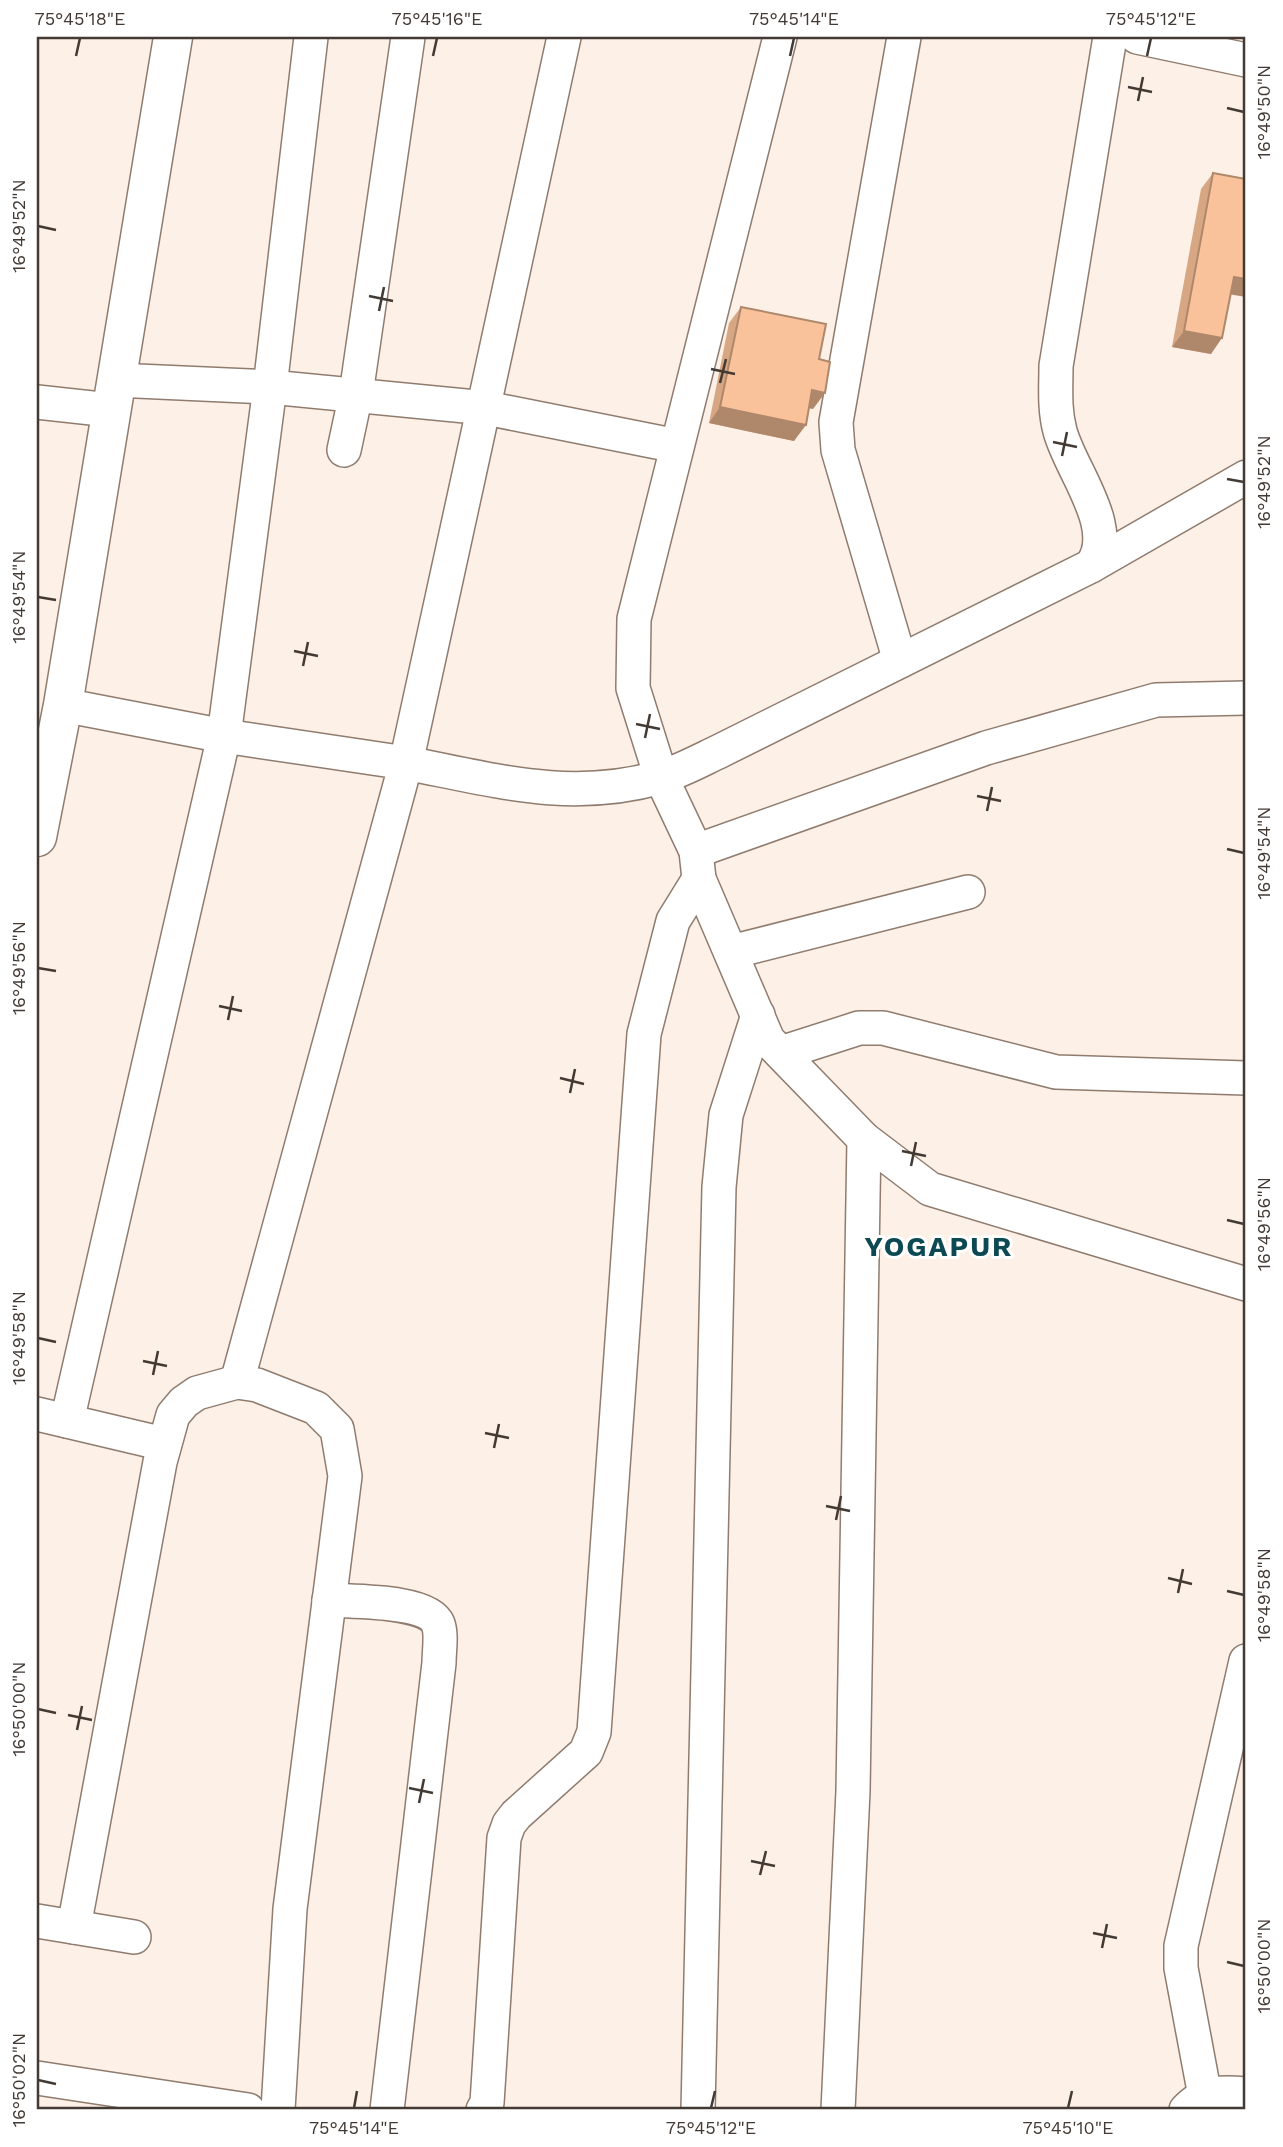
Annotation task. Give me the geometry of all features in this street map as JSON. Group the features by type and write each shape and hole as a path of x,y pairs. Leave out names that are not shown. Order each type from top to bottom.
{"street":[{"path":"37,837 52,727 173,37"},
{"path":"164,1444 52,1417 224,736 270,387 311,37"},
{"path":"344,450 356,394 408,37"},
{"path":"237,1382 406,763 469,470 486,408 564,37"},
{"path":"780,37 634,619 633,688 661,777 768,1041 864,1139 930,1189 1246,1284"},
{"path":"900,661 838,450 836,422 904,37"},
{"path":"1091,566 1098,557 1102,533 1060,431 1055,401 1056,366 1110,37"},
{"path":"1137,37 1246,60"},
{"path":"37,402 112,395 270,387 486,408 677,446"},
{"path":"52,727 224,736 406,763 541,789 590,790 661,777 720,751 1091,566 1246,477"},
{"path":"484,2110 487,2103 504,1838 516,1815 586,1752 594,1732 644,1034 673,921 698,865 986,748 1156,701 1246,698"},
{"path":"731,952 968,892"},
{"path":"698,2110 719,1187 726,1115 758,1016"},
{"path":"781,1053 859,1028 884,1028 1056,1072 1246,1078"},
{"path":"838,2110 853,1791 864,1139"},
{"path":"74,1927 164,1444 173,1415 184,1402 197,1393 237,1382 257,1385 316,1408 337,1429 345,1476 290,1909 278,2110"},
{"path":"329,1600 414,1607 428,1613 438,1624 439,1662 387,2110"},
{"path":"1246,1661 1181,1946 1195,2103 1217,2092 1246,2094"},
{"path":"37,1921 134,1937"},
{"path":"37,2078 248,2110"}],"building":[{"path":"1213,173 1246,179 1246,279 1234,277 1222,338 1184,331"},
{"path":"741,307 826,324 819,359 830,362 825,393 812,390 806,425 720,407"}],"district":[{"name":"YOGAPUR","path":"939,1246"}]}
